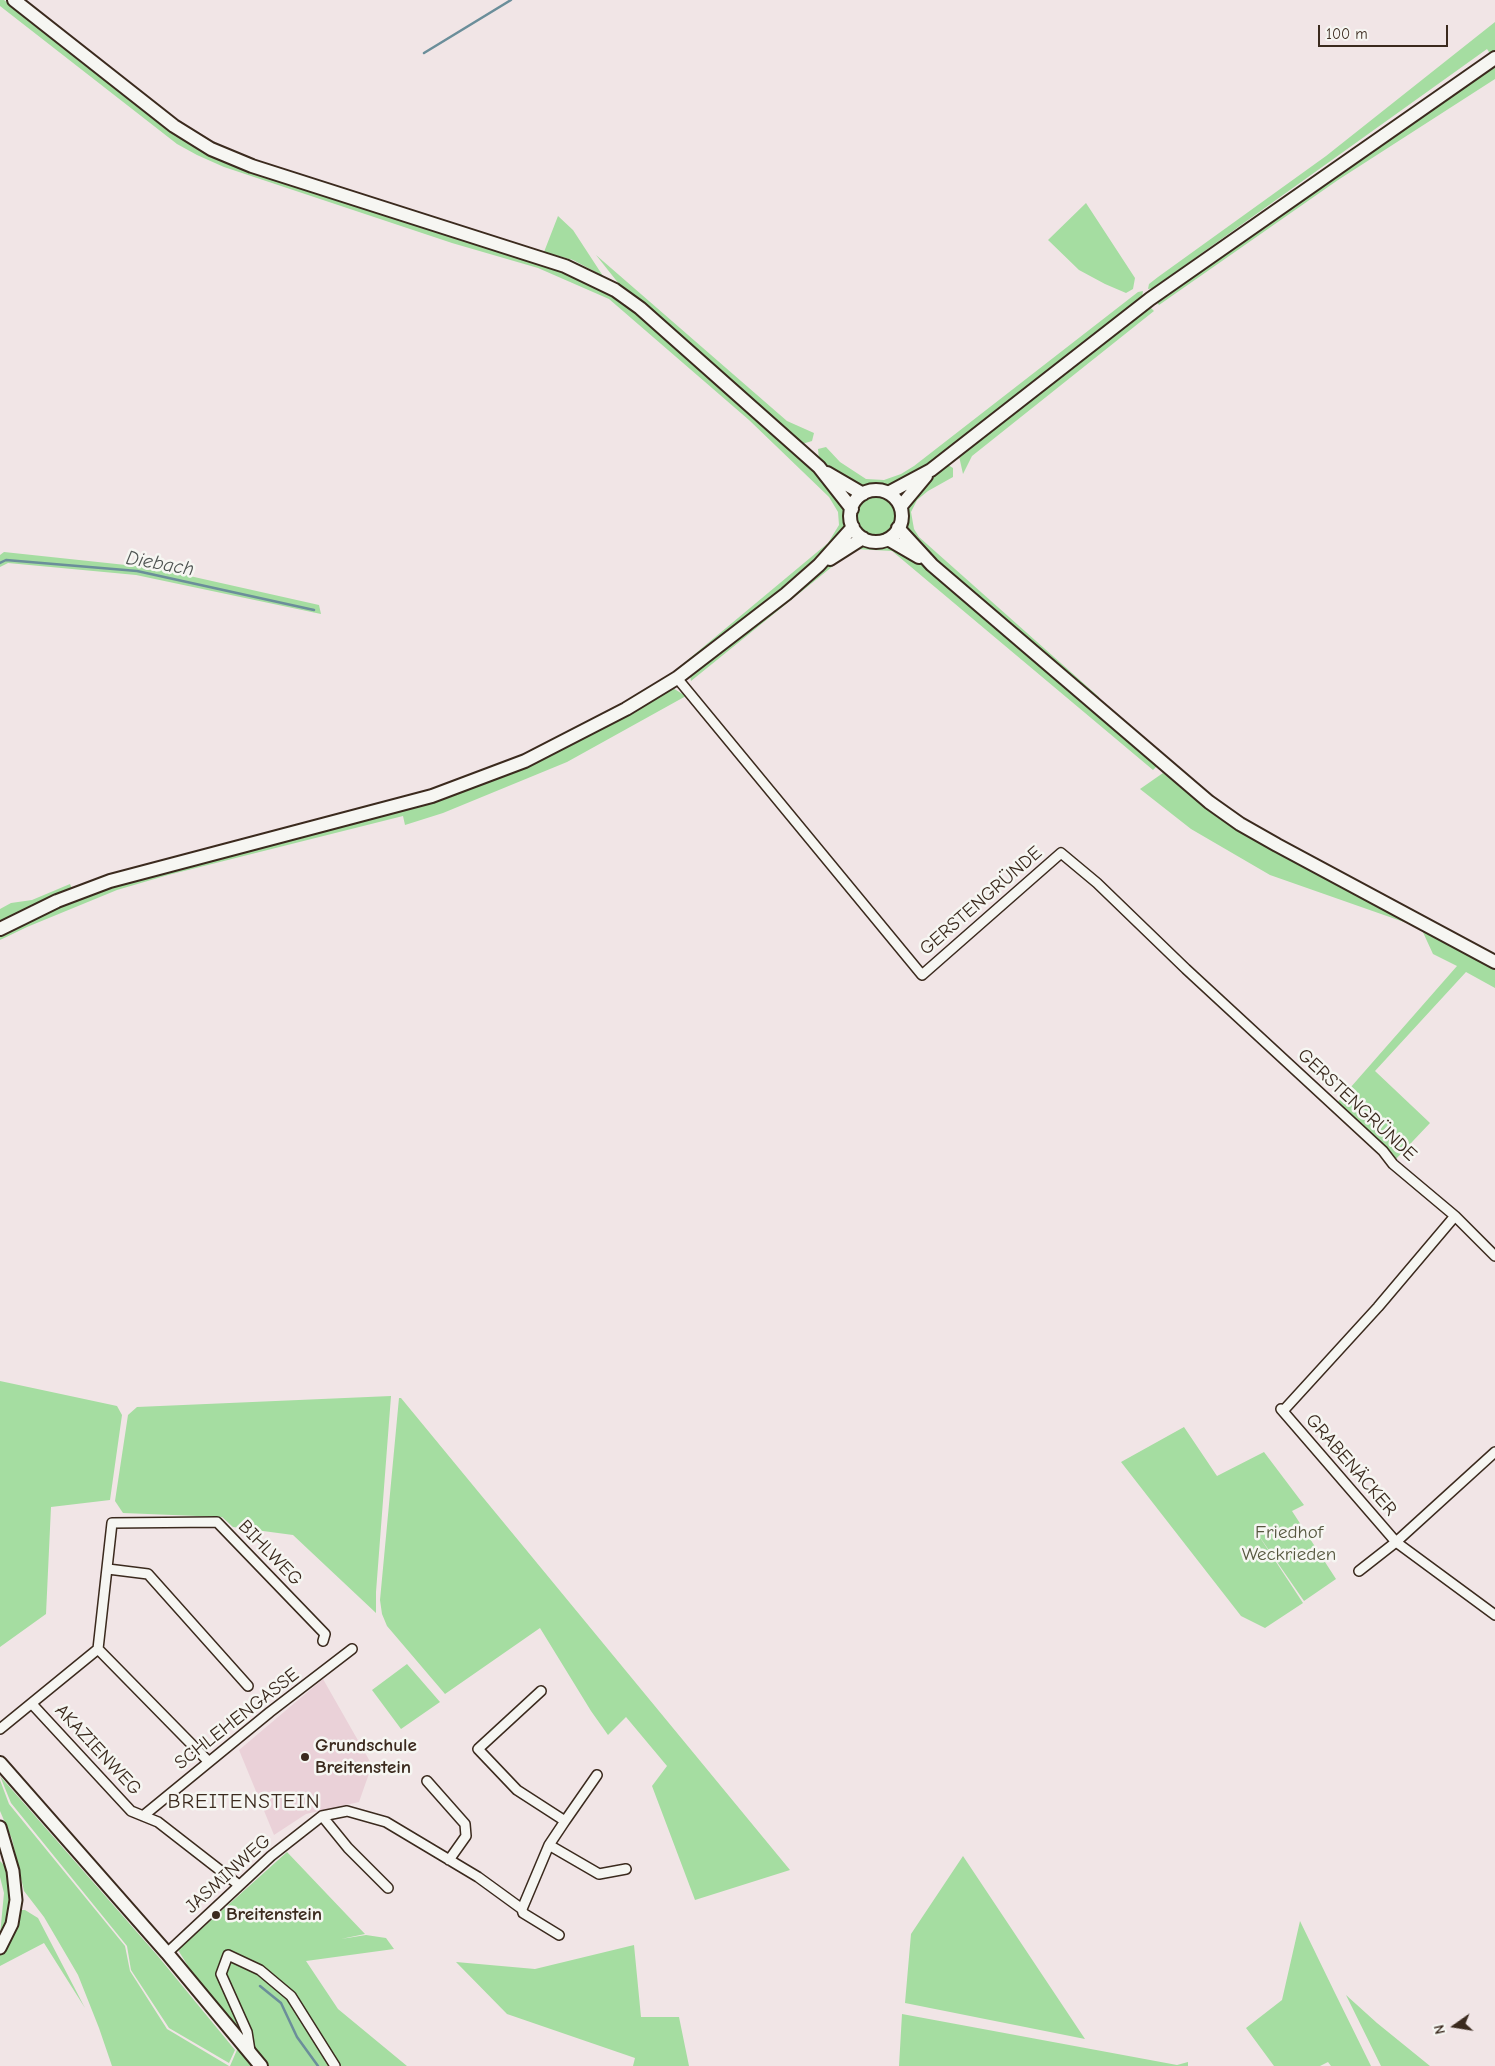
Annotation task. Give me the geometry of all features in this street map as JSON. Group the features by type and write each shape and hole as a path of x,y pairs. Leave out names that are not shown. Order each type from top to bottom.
{"main road":[{"path":"14,0 174,126 211,149 252,166 565,266 615,290 647,315 819,467 863,494"},
{"path":"888,493 931,470 1150,299 1493,59"},
{"path":"819,467 852,509 853,527 863,538 880,541 888,539 898,528 902,516 900,506 888,493 880,490 863,494 852,509"},
{"path":"900,506 931,470"},
{"path":"0,929 57,901 110,881 194,857 338,822 450,789 525,761 626,709 678,678 786,594 819,565 853,527"},
{"path":"898,528 932,565 1209,802 1270,841 1495,962"},
{"path":"819,565 863,538"},
{"path":"888,539 932,565"},
{"path":"0,1763 167,1953 261,2066"}],"street":[{"name":"GERSTENGRÜNDE","path":"678,678 922,975 1061,853 1097,883 1186,970 1383,1151 1393,1164 1455,1216 1495,1256"},
{"name":"GRABENÄCKER","path":"1455,1216 1378,1307 1282,1410 1396,1542 1495,1616"},
{"path":"1358,1571 1396,1542 1495,1452"},
{"name":"BIHLWEG","path":"108,1569 112,1523 217,1522 325,1634 324,1641"},
{"path":"0,1729 98,1650 108,1569 148,1574 248,1686"},
{"name":"SCHLEHENGASSE","path":"143,1816 208,1761 352,1649"},
{"path":"98,1650 208,1761"},
{"path":"541,1691 478,1748 517,1790 565,1821"},
{"name":"AKAZIENWEG","path":"32,1704 117,1797 132,1810 158,1822 240,1885"},
{"path":"522,1910 549,1845 597,1775"},
{"path":"427,1781 465,1824 466,1836 449,1860"},
{"name":"JASMINWEG","path":"167,1953 271,1856 322,1816 347,1812 386,1822 478,1877 522,1910 523,1913 559,1935"},
{"path":"322,1816 348,1848 388,1888"},
{"path":"0,1827 13,1871 16,1900 12,1924 0,1948"},
{"path":"549,1845 598,1874 626,1868"},
{"path":"250,2051 247,2032 221,1974 228,1955 260,1970 291,1996 335,2066"}],"shaded area":[{"name":"Grundschule Breitenstein","path":"323,1679 372,1765 359,1802 306,1814 274,1835 239,1750"}],"green space":[{"path":"0,0 4,0 200,148 545,265 601,288 625,304 819,474 846,506 847,519 840,536 754,612 685,666 678,668 828,543 839,525 838,512 829,497 749,420 609,299 538,268 452,243 224,167 197,155 177,144 0,6"},
{"path":"1495,22 1495,61 1487,49 1153,288 1148,289 1149,284 1158,277 1326,156"},
{"path":"1495,61 1495,79 1338,180 1159,305 1156,301"},
{"path":"1086,203 1135,278 1133,289 1126,293 1079,270 1048,240"},
{"path":"558,216 573,230 603,276 573,260 544,252"},
{"path":"596,255 787,421 814,433 812,441 802,444 623,289"},
{"path":"1143,291 1142,297 917,473 892,488 858,489 845,481 819,459 818,449 826,447 840,462 866,479 884,480 901,474 914,466 1138,292"},
{"path":"1149,306 1154,311 972,456 963,474 959,456 964,447"},
{"path":"948,465 953,468 953,477 928,491 917,500 911,512 914,529 919,537 1099,697 1098,702 922,548 907,530 904,515 907,500 937,472"},
{"path":"872,494 880,494 891,500 897,515 891,530 880,536 872,536 861,530 855,519 855,511 861,500"},
{"path":"886,543 918,562 1157,766 1153,770 892,551 854,549 691,681 690,676 835,558 864,544"},
{"path":"4,552 154,568 319,605 321,614 136,575 8,563 0,567 0,555"},
{"path":"671,687 686,696 567,762 443,813 405,825 403,816 168,875 117,890 0,940 0,934 50,910 113,885 463,790"},
{"path":"1163,773 1237,829 1495,967 1495,988 1466,972 1375,1071 1430,1123 1395,1160 1336,1104 1457,966 1433,954 1421,928 1270,875 1191,829 1140,789"},
{"path":"70,884 72,889 49,897 0,921 0,909 11,903 32,900"},
{"path":"0,1381 117,1406 122,1415 110,1500 51,1507 46,1614 0,1647"},
{"path":"391,1396 376,1613 293,1535 233,1527 222,1517 123,1513 115,1501 128,1415 137,1407"},
{"path":"399,1398 401,1398 790,1870 695,1900 652,1786 667,1766 626,1717 608,1735 540,1628 445,1694 387,1626 382,1614 380,1600"},
{"name":"Friedhof Weckrieden","path":"1184,1427 1217,1476 1264,1452 1304,1505 1292,1511 1336,1579 1304,1601 1255,1530 1303,1603 1265,1628 1241,1616 1121,1462"},
{"path":"407,1664 440,1702 401,1729 372,1690"},
{"path":"0,1776 157,1955 235,2050 229,2063 169,2028 131,1970 127,1946 11,1803"},
{"path":"0,1780 9,1804 125,1946 130,1971 167,2029 229,2066 112,2066 78,1975 44,1917 24,1891 12,1839 0,1811"},
{"path":"287,1852 365,1934 341,1939 366,1935 386,1938 394,1949 306,1961 338,2009 407,2066 230,2066 243,2036 193,1974 178,1950"},
{"path":"963,1856 1085,2039 905,2003 911,1934"},
{"path":"0,1861 7,1868 10,1900 5,1925 0,1935 4,1893 0,1877"},
{"path":"18,1910 25,1910 38,1918 85,2008 44,1943 0,1966 0,1952"},
{"path":"1300,1921 1371,2066 1331,2066 1328,2062 1320,2066 1274,2066 1246,2028 1282,2000"},
{"path":"634,1945 641,2017 679,2017 689,2066 633,2066 635,2058 507,2014 456,1962 535,1969"},
{"path":"1346,1995 1377,2023 1430,2066 1381,2066"},
{"path":"902,2014 1177,2065 1188,2062 1188,2066 899,2066"}],"waterway":[{"path":"424,53 511,0"},
{"name":"Diebach","path":"0,563 6,560 137,571 314,610"},
{"path":"260,1986 281,2003 297,2037 318,2066"}],"place":[{"name":"Grundschule Breitenstein","path":"305,1757"},
{"name":"Breitenstein","path":"216,1915"}],"district":[{"name":"BREITENSTEIN","path":"244,1802"}]}
